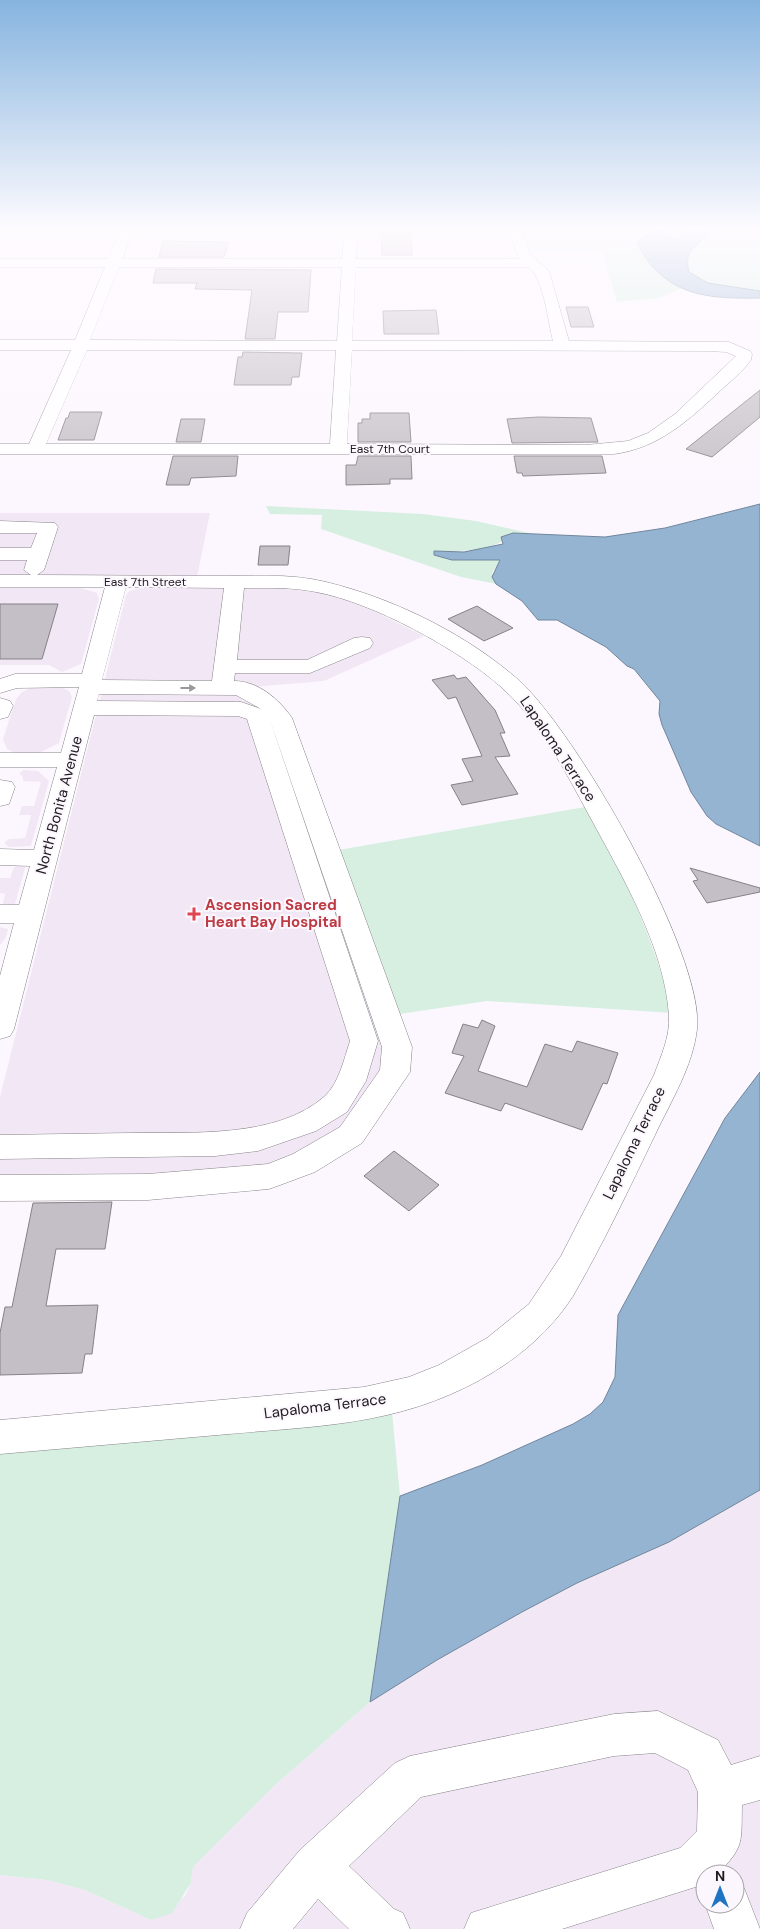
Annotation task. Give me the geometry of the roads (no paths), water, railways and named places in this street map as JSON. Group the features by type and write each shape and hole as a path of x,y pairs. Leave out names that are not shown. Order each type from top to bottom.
{"street":[{"path":"35,449 92,318"},
{"path":"338,449 344,318"},
{"path":"0,345 562,346 555,318"},
{"name":"East 7th Court","path":"0,449 586,450 616,448 642,442 656,435 705,396 743,360 744,354 729,347 562,346"},
{"path":"0,527 48,527 30,582"},
{"path":"0,554 39,554"},
{"name":"East 7th Street","path":"0,582 290,582"},
{"name":"North Bonita Avenue","path":"0,1029 8,966 30,914 117,582"},
{"path":"223,677 235,582"},
{"name":"Lapaloma Terrace","path":"0,1437 241,1416 371,1401 400,1396 448,1379 473,1365 529,1325 555,1296 615,1184 678,1049 683,1026 682,1005 669,959 644,897 628,863 587,792 529,702 499,674 452,643 421,627 346,594 316,586 290,582"},
{"path":"88,691 153,688 310,666 362,643"},
{"path":"0,1188 148,1187 269,1176 304,1163 351,1135 394,1072 397,1047 281,718 275,707 259,696 240,688 223,677"},
{"path":"0,686 15,681 241,709 257,715 364,1041 352,1081 336,1104 305,1123 258,1139 215,1144 0,1147"},
{"path":"0,705 2,706 0,712"},
{"path":"0,760 70,760"},
{"path":"0,857 45,858"},
{"path":"0,914 30,914"},
{"path":"263,1929 316,1866 410,1778 614,1736 658,1732 703,1755 720,1790 719,1841 712,1863 694,1866 487,1929"},
{"path":"720,1790 760,1778"},
{"path":"316,1866 382,1929 387,1929"},
{"path":"732,1914 738,1929"}],"water":[{"path":"760,504 760,846 716,824 707,816 691,792 662,725 659,714 660,701 634,669 627,666 606,647 557,620 538,620 522,601 496,584 492,577 500,560 452,560 434,555 434,551 464,552 503,544 501,537 513,533 605,537 665,528"},
{"path":"760,1072 760,1490 669,1542 577,1583 522,1612 437,1660 370,1702 400,1496 482,1465 573,1424 590,1414 603,1402 615,1377 618,1315 725,1118"}],"place":[{"name":"Ascension Sacred Heart Bay Hospital","path":"194,914"}]}
